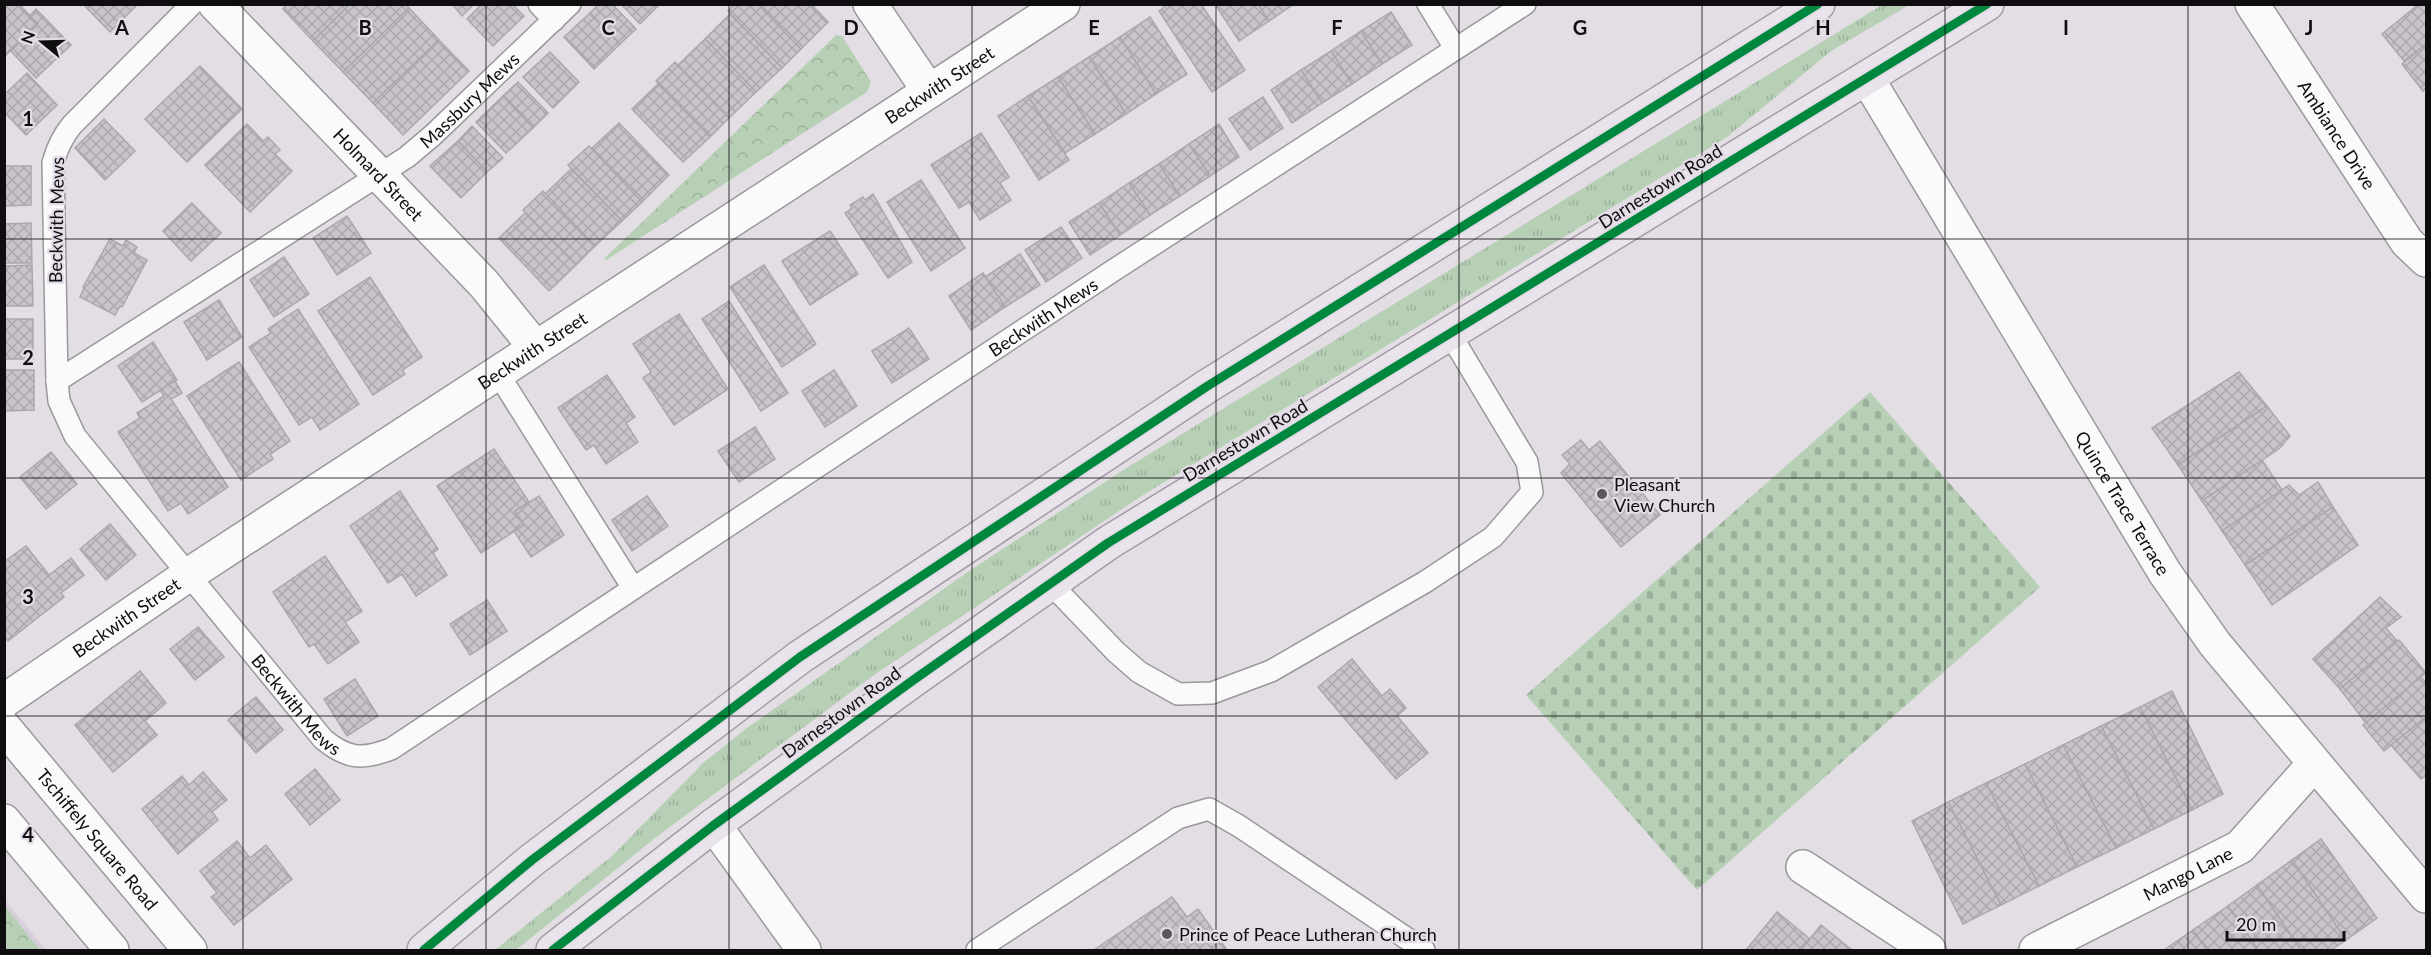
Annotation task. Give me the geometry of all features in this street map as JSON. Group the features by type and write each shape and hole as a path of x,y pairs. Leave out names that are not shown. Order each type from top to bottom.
{"main road":[{"path":"424,951 532,860 800,657 1206,387 1818,4"},
{"name":"Darnestown Road","path":"553,951 714,825 1108,543 1987,4"}],"street":[{"name":"Holmard Street","path":"215,4 484,284 535,347"},
{"path":"870,4 929,91"},
{"name":"Beckwith Street","path":"4,700 188,574 1063,4"},
{"name":"Ambiance Drive","path":"2252,4 2407,242 2427,260"},
{"name":"Quince Trace Terrace","path":"1867,78 2165,573 2215,644 2427,897"},
{"name":"Tschiffely Square Road","path":"4,727 190,951"},
{"name":"Mango Lane","path":"2036,951 2240,847 2314,764"},
{"path":"4,821 112,951"},
{"path":"714,825 804,951"},
{"path":"1803,867 1929,951"}],"lane":[{"name":"Beckwith Mews","path":"192,4 72,125 63,136 57,150 53,163 59,401 75,436 323,739 335,749 347,755 359,757 373,756 391,748 1104,276 1525,4"},
{"path":"539,4 554,20"},
{"name":"Massbury Mews","path":"380,175 407,157 433,135 570,4"},
{"path":"1428,4 1455,48"},
{"path":"57,381 380,175"},
{"path":"1050,583 1116,652 1140,672 1178,694 1212,693 1271,671 1425,582 1493,537 1532,492 1527,462 1450,334"},
{"path":"497,372 633,588"},
{"path":"977,951 1178,818 1209,809 1239,826 1424,951"}],"shaded area":[{"path":"5,900 46,950 5,950"}],"green space":[{"path":"1882,5 1909,5 1831,51 1727,137 1140,497 874,675 655,838 516,950 495,950 612,856 703,763 747,728 972,569 1128,467"},
{"path":"836,35 842,36 871,82 867,92 606,260 605,258"},
{"path":"1870,392 2040,587 1697,890 1526,695"},
{"path":"5,906 40,950 5,950"}],"building":[{"path":"4,4 19,4 38,24 4,57"},
{"path":"83,4 138,4 110,32"},
{"path":"287,4 350,4 313,41 283,9"},
{"path":"350,4 405,4 409,8 343,72 313,41"},
{"path":"452,4 474,4 462,16"},
{"path":"482,4 512,4 524,16 493,46 467,19"},
{"path":"599,4 612,4 636,29 620,44 590,13"},
{"path":"621,4 660,4 640,24"},
{"path":"735,4 758,4 801,49 782,68 728,11"},
{"path":"758,4 811,4 828,22 801,49"},
{"path":"1168,4 1201,4 1245,70 1212,92 1159,11"},
{"path":"1215,4 1258,4 1269,21 1239,41"},
{"path":"1258,4 1294,4 1269,21"},
{"path":"2419,4 2426,4 2426,44 2404,61 2382,34"},
{"path":"409,8 439,40 373,103 343,72"},
{"path":"36,9 71,45 36,78 11,51 38,24 30,16"},
{"path":"1391,12 1412,45 1382,64 1361,31"},
{"path":"590,13 620,44 594,69 564,37"},
{"path":"730,14 782,68 756,92 705,39"},
{"path":"1150,17 1187,74 1156,94 1120,37"},
{"path":"1361,31 1382,64 1352,84 1331,51"},
{"path":"1120,37 1156,94 1126,114 1089,57"},
{"path":"705,39 756,92 729,118 678,65"},
{"path":"439,40 469,71 403,135 373,103"},
{"path":"2426,44 2426,88 2423,91 2402,64"},
{"path":"1331,51 1352,84 1322,103 1301,70"},
{"path":"550,52 579,82 553,108 523,77"},
{"path":"1089,57 1126,114 1095,134 1058,77"},
{"path":"675,62 729,118 710,137 656,81"},
{"path":"200,66 242,109 187,162 145,119"},
{"path":"1301,70 1322,103 1292,123 1271,90"},
{"path":"27,73 57,105 26,135 4,112 4,95"},
{"path":"1058,77 1095,134 1065,153 1028,96"},
{"path":"518,82 548,113 533,128 503,96"},
{"path":"658,84 710,137 683,162 632,109"},
{"path":"503,96 533,128 506,153 476,122"},
{"path":"1028,96 1069,160 1039,180 998,116"},
{"path":"1263,97 1283,128 1250,150 1229,119"},
{"path":"104,119 135,151 105,180 75,148"},
{"path":"619,123 669,175 642,202 591,149"},
{"path":"247,124 263,141 268,137 280,150 275,154 292,171 250,212 205,165"},
{"path":"1219,124 1239,157 1210,176 1189,144"},
{"path":"472,126 503,158 487,172 458,141"},
{"path":"981,133 1009,177 1000,183 1011,200 980,220 969,202 959,208 931,165"},
{"path":"458,141 487,172 461,198 430,166"},
{"path":"1189,144 1210,176 1180,196 1159,164"},
{"path":"589,146 642,202 622,221 568,165"},
{"path":"1159,164 1180,196 1150,215 1129,183"},
{"path":"4,166 31,166 31,205 4,206"},
{"path":"571,169 622,221 595,246 545,194"},
{"path":"921,180 965,248 931,271 887,202"},
{"path":"1129,183 1150,215 1120,235 1099,203"},
{"path":"543,191 595,246 576,265 523,210"},
{"path":"873,194 912,262 888,278 845,213 852,208 850,205 863,197 865,200"},
{"path":"192,203 221,233 191,261 163,231"},
{"path":"1099,203 1120,235 1090,255 1069,222"},
{"path":"525,213 576,265 549,291 499,238"},
{"path":"347,216 371,253 337,275 313,238"},
{"path":"31,223 32,263 4,263 4,224"},
{"path":"1061,227 1082,258 1046,282 1025,250"},
{"path":"830,231 858,274 810,305 782,261"},
{"path":"110,239 123,246 126,240 137,247 134,253 147,260 122,307 120,306 115,315 80,297 83,287"},
{"path":"1020,254 1040,285 1005,307 985,277"},
{"path":"284,257 309,294 274,317 250,280"},
{"path":"32,265 33,306 4,306 4,266"},
{"path":"764,265 816,344 782,367 730,287"},
{"path":"983,273 1005,307 971,330 949,296"},
{"path":"370,277 422,357 402,370 405,374 373,395 318,311"},
{"path":"219,300 242,337 207,360 184,322"},
{"path":"729,301 788,393 761,411 702,319"},
{"path":"298,309 359,404 320,430 312,417 299,425 249,347 271,333 268,329"},
{"path":"679,314 728,389 674,425 643,378 651,372 633,344"},
{"path":"4,319 33,319 33,359 4,359"},
{"path":"909,328 929,359 892,383 872,351"},
{"path":"153,342 177,380 142,402 118,366"},
{"path":"239,362 290,441 270,454 273,459 241,480 187,396"},
{"path":"4,370 34,370 34,410 4,411"},
{"path":"834,370 857,406 825,427 802,391"},
{"path":"2239,372 2267,406 2178,465 2152,428"},
{"path":"607,375 635,417 626,423 638,442 606,464 594,445 586,450 558,408"},
{"path":"175,381 182,393 171,399 228,487 188,514 181,503 168,511 118,432 140,418 137,413 164,396 160,390"},
{"path":"2267,406 2290,436 2280,448 2202,501 2178,465"},
{"path":"755,427 775,459 739,482 718,451"},
{"path":"1581,440 1589,450 1600,441 1660,515 1621,547 1561,473 1570,464 1562,455"},
{"path":"494,449 529,502 515,511 524,525 481,553 437,486"},
{"path":"51,452 77,484 46,509 20,477"},
{"path":"2262,460 2282,490 2222,531 2202,501"},
{"path":"2318,482 2333,507 2245,565 2222,531 2289,485 2299,495"},
{"path":"400,491 438,549 433,553 447,575 416,596 402,574 388,583 350,526"},
{"path":"539,496 564,535 531,557 514,531 524,525 515,511"},
{"path":"647,496 668,526 632,551 612,520"},
{"path":"2333,507 2358,545 2272,605 2245,565"},
{"path":"110,524 136,555 106,580 80,549"},
{"path":"26,546 49,575 71,558 84,575 61,593 64,597 8,641 4,636 4,562"},
{"path":"325,556 362,611 345,622 359,642 328,664 314,644 309,647 273,592"},
{"path":"2380,597 2401,617 2386,628 2397,641 2340,689 2313,659"},
{"path":"487,600 507,631 470,655 450,624"},
{"path":"198,627 224,657 195,680 170,649"},
{"path":"2399,640 2426,673 2366,723 2340,689"},
{"path":"1352,659 1382,696 1390,689 1406,708 1397,716 1428,753 1396,779 1318,687"},
{"path":"140,671 166,703 145,721 157,735 113,772 75,725"},
{"path":"2421,677 2426,683 2426,717 2384,751 2363,725"},
{"path":"355,679 378,716 347,736 324,699"},
{"path":"2172,691 2223,794 2192,810 2140,707"},
{"path":"256,697 283,730 256,753 228,720"},
{"path":"2140,707 2192,810 2154,829 2101,726"},
{"path":"2426,717 2426,775 2421,779 2391,745"},
{"path":"2101,726 2154,829 2116,848 2063,745"},
{"path":"2063,745 2116,848 2077,867 2025,764"},
{"path":"2025,764 2077,867 2039,886 1986,783"},
{"path":"315,769 340,800 310,825 285,794"},
{"path":"203,772 227,800 212,812 218,820 178,854 142,809 182,776 189,785"},
{"path":"1986,783 2039,886 2001,905 1948,802"},
{"path":"1948,802 2001,905 1963,924 1912,821"},
{"path":"2321,839 2377,918 2346,940 2292,860"},
{"path":"237,841 250,858 266,845 292,879 234,925 211,897 217,893 200,871"},
{"path":"2292,860 2346,940 2331,950 2301,950 2257,885"},
{"path":"2257,885 2301,950 2258,950 2228,906"},
{"name":"Prince of Peace Lutheran Church","path":"1172,897 1187,917 1198,909 1227,950 1094,950"},
{"path":"2228,906 2258,950 2207,950 2193,930"},
{"path":"1777,912 1810,939 1801,950 1746,950"},
{"path":"1821,925 1852,950 1801,950"},
{"path":"2193,930 2207,950 2164,950"}],"cycle path":[{"path":"424,950 532,860 800,657 1206,387 1818,4"},
{"path":"553,950 714,825 912,681 1108,543 1987,4"}],"place":[{"name":"Pleasant View Church","path":"1602,494"},
{"name":"Prince of Peace Lutheran Church","path":"1167,934"}]}
